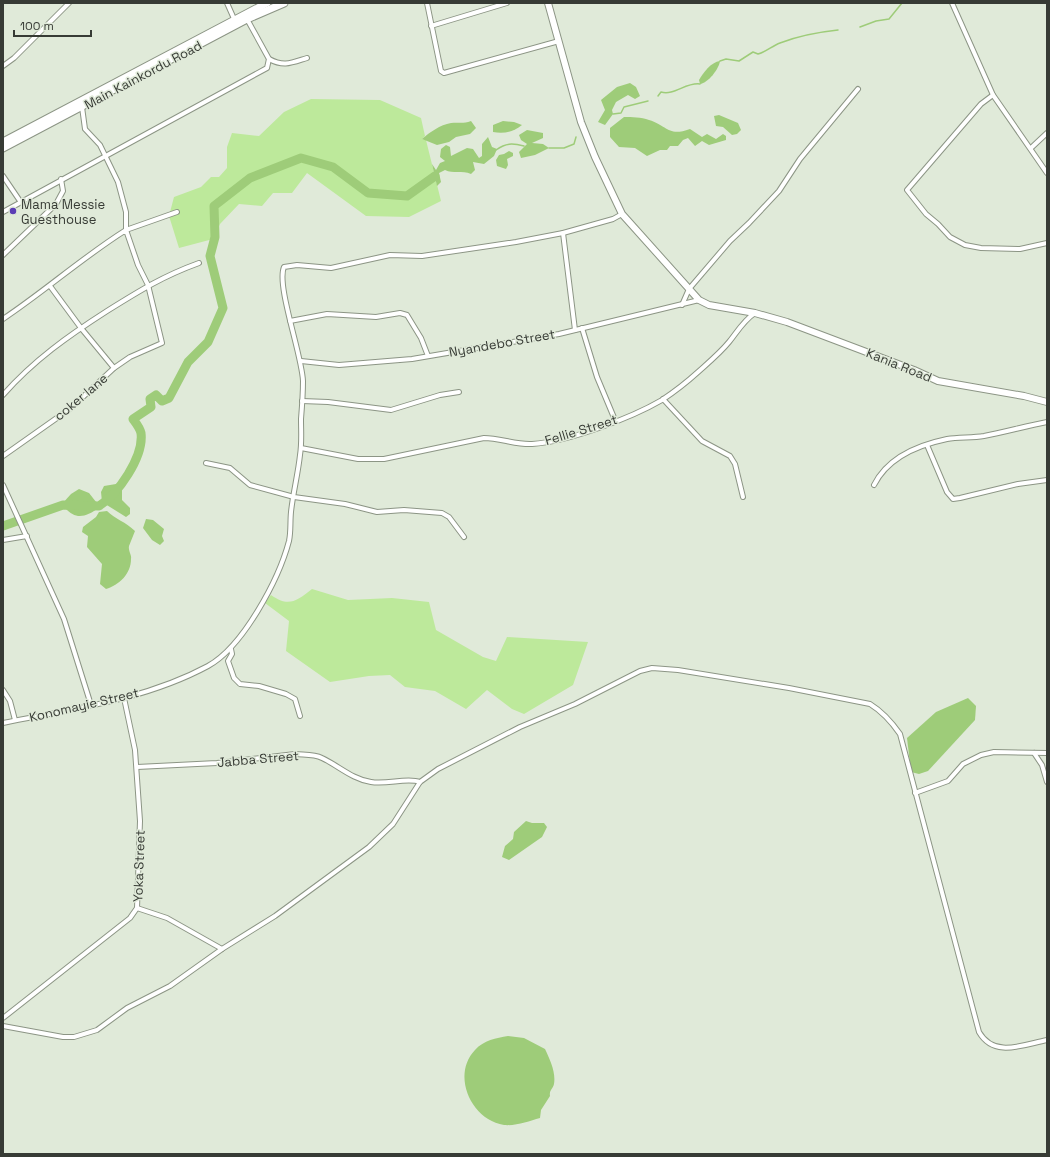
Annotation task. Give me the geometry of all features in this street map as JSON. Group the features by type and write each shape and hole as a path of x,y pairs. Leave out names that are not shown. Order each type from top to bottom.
{"main road":[{"path":"236,22 267,3"},
{"name":"Main Kainkordu Road","path":"120,83 219,28 247,19 284,3"},
{"path":"548,3 581,122 595,157 622,214 700,300"},
{"name":"Main Kainkordu Road","path":"3,148 78,105 236,22"},
{"path":"3,142 78,105"},
{"name":"Kania Road","path":"700,300 709,305 755,312 814,332 938,381 1018,395 1047,402"}],"street":[{"path":"3,66 14,58 69,3"},
{"path":"227,3 236,22"},
{"path":"427,3 441,71 444,73 559,41"},
{"path":"431,26 507,3"},
{"path":"952,3 993,95 1047,173"},
{"path":"247,19 269,59 278,64 285,64 307,58"},
{"path":"3,212 20,201 268,68 269,59"},
{"path":"682,305 689,289 730,241 779,191 800,159 858,89"},
{"path":"993,95 981,104 907,190 926,214 950,237 965,245 981,248 1015,249 1047,243"},
{"path":"78,105 86,129 100,145 118,182 126,212 126,230 138,265 148,285"},
{"path":"1031,148 1047,134"},
{"path":"3,176 20,201"},
{"path":"3,255 56,204 63,191 61,179"},
{"path":"3,319 50,286 95,250 126,230 177,212"},
{"path":"575,330 563,233 613,219 622,214"},
{"name":"Konomayie Street","path":"3,723 124,698 167,684 208,666 231,649 253,617 278,574 290,540 301,448 303,381 301,361 290,321 282,271 288,265 332,268 359,263 379,257 422,256 563,233"},
{"path":"3,395 44,355 80,328 148,285 171,273 199,263"},
{"name":"coker lane","path":"3,456 71,408 114,368 130,357 162,343 148,285"},
{"path":"50,286 80,328 114,368"},
{"name":"Nyandebo Street","path":"301,361 339,365 428,356 575,330 700,300"},
{"name":"Fellie Street","path":"301,448 358,459 384,459 484,438 495,438 516,443 531,444 546,442 587,431 641,411 663,399 698,372 722,349 745,321 755,312"},
{"path":"290,321 327,314 376,317 400,313 407,315 421,338 428,356"},
{"path":"582,328 597,377 615,420"},
{"path":"302,401 328,402 392,410 430,397 459,392"},
{"path":"663,399 702,441 730,456 735,464 743,497"},
{"path":"874,485 878,477 893,461 913,450 948,439 985,436 1047,422"},
{"path":"927,445 947,492 953,498 960,498 1005,487 1047,480"},
{"path":"206,463 230,468 250,485 294,497 345,504 377,512 404,510 442,513 449,517 464,537"},
{"path":"3,485 64,619 91,705"},
{"path":"3,540 27,536"},
{"path":"231,649 232,654 228,661 234,678 240,684 259,686 286,694 295,699 300,716"},
{"path":"3,1026 63,1037 86,1034 97,1030 127,1008 170,986 222,949 275,916 369,847 393,824 420,782 438,769 520,727 575,704 640,671 652,668 739,679 870,704 881,710 891,720 900,734 979,1032 984,1041 994,1047 1004,1048 1047,1040"},
{"path":"3,690 10,701 15,720"},
{"name":"Yoka Street","path":"3,1018 125,922 137,908 140,821 137,767 124,698"},
{"path":"915,793 948,781 963,764 977,756 994,752 1047,753"},
{"path":"1034,753 1042,765 1047,782"},
{"name":"Jabba Street","path":"137,767 191,765 295,754 312,755 323,758 354,778 370,782 388,784 412,780 420,782"},
{"path":"137,908 167,918 222,949"}],"shaded area":[{"path":"720,61 718,68 713,75 700,84 699,80 705,71 713,63"},
{"path":"630,83 636,87 640,96 635,99 628,95 616,102 612,110 613,114 605,125 598,122 605,110 601,100 617,87"},
{"path":"311,99 380,100 421,118 425,136 422,139 426,140 441,201 409,217 366,216 307,173 292,193 273,193 262,206 239,204 220,224 213,239 179,248 169,216 174,197 201,187 211,177 219,177 227,168 227,147 232,133 259,136 284,112"},
{"path":"719,115 738,123 741,130 737,134 732,135 723,127 716,126 714,116"},
{"path":"624,117 646,119 655,122 668,130 677,132 690,129 702,137 707,134 716,139 723,134 726,136 726,140 709,145 702,141 695,146 688,138 683,140 678,146 670,146 667,150 660,150 647,156 635,148 619,147 610,137 610,128"},
{"path":"471,121 476,128 470,134 456,137 449,142 437,145 422,139 443,125"},
{"path":"503,121 514,122 522,125 508,132 493,132 493,125"},
{"path":"527,130 543,133 543,138 532,143 543,144 549,148 535,155 521,158 519,152 527,144 521,140 519,135"},
{"path":"488,137 492,147 497,149 494,156 484,164 473,162 475,170 471,174 445,170 439,173 441,182 437,186 432,164 436,170 440,163 445,161 440,157 441,149 446,145 450,147 451,156 467,148 473,149 479,158 482,156 482,144"},
{"path":"509,151 513,153 513,156 507,159 508,165 506,169 497,166 496,160 499,155"},
{"path":"122,483 122,500 130,508 130,514 126,517 102,502 101,492 104,486"},
{"path":"79,489 89,493 100,507 89,514 80,516 71,513 66,509 62,504 71,494"},
{"path":"107,511 135,531 129,546 131,557 127,574 120,582 106,589 100,584 102,564 87,547 88,536 82,532 83,527 96,517 99,512"},
{"path":"146,519 153,520 164,529 162,536 164,541 160,545 152,540 143,528"},
{"path":"312,589 348,600 392,598 429,602 436,630 483,657 496,661 507,637 588,642 573,685 524,714 512,709 487,690 466,709 435,691 405,687 390,675 369,676 330,682 286,651 289,621 265,603 271,595 277,599 287,602 296,600"},
{"path":"968,698 976,706 975,720 928,771 919,774 911,772 907,738 936,712"},
{"path":"526,821 532,823 544,823 547,827 542,837 509,860 502,857 505,846 513,839 514,832"},
{"path":"508,1036 524,1038 545,1049 554,1075 554,1086 550,1092 550,1096 541,1110 540,1118 514,1125 504,1125 492,1121 482,1115 474,1106 468,1095 465,1083 465,1072 468,1060 475,1050 490,1040"}],"waterway":[{"path":"860,27 876,21 889,19 902,3"},
{"path":"720,61 726,59 739,61 753,52 758,54 777,44 809,35 838,30"},
{"path":"658,96 661,92 671,92 690,85 700,84"},
{"path":"613,114 621,113 624,107 648,101"},
{"path":"549,148 564,148 574,144 576,137"},
{"path":"496,150 509,144 524,146"},
{"path":"3,526 63,505 99,506 114,493 128,474 134,463 141,443 141,433 133,419 151,407 150,399 156,395 162,401 169,398 188,362 208,342 223,308 210,256 215,237 214,206 250,178 301,158 333,167 368,193 407,196 435,176"}],"place":[{"name":"Mama Messie Guesthouse","path":"13,211"}]}
